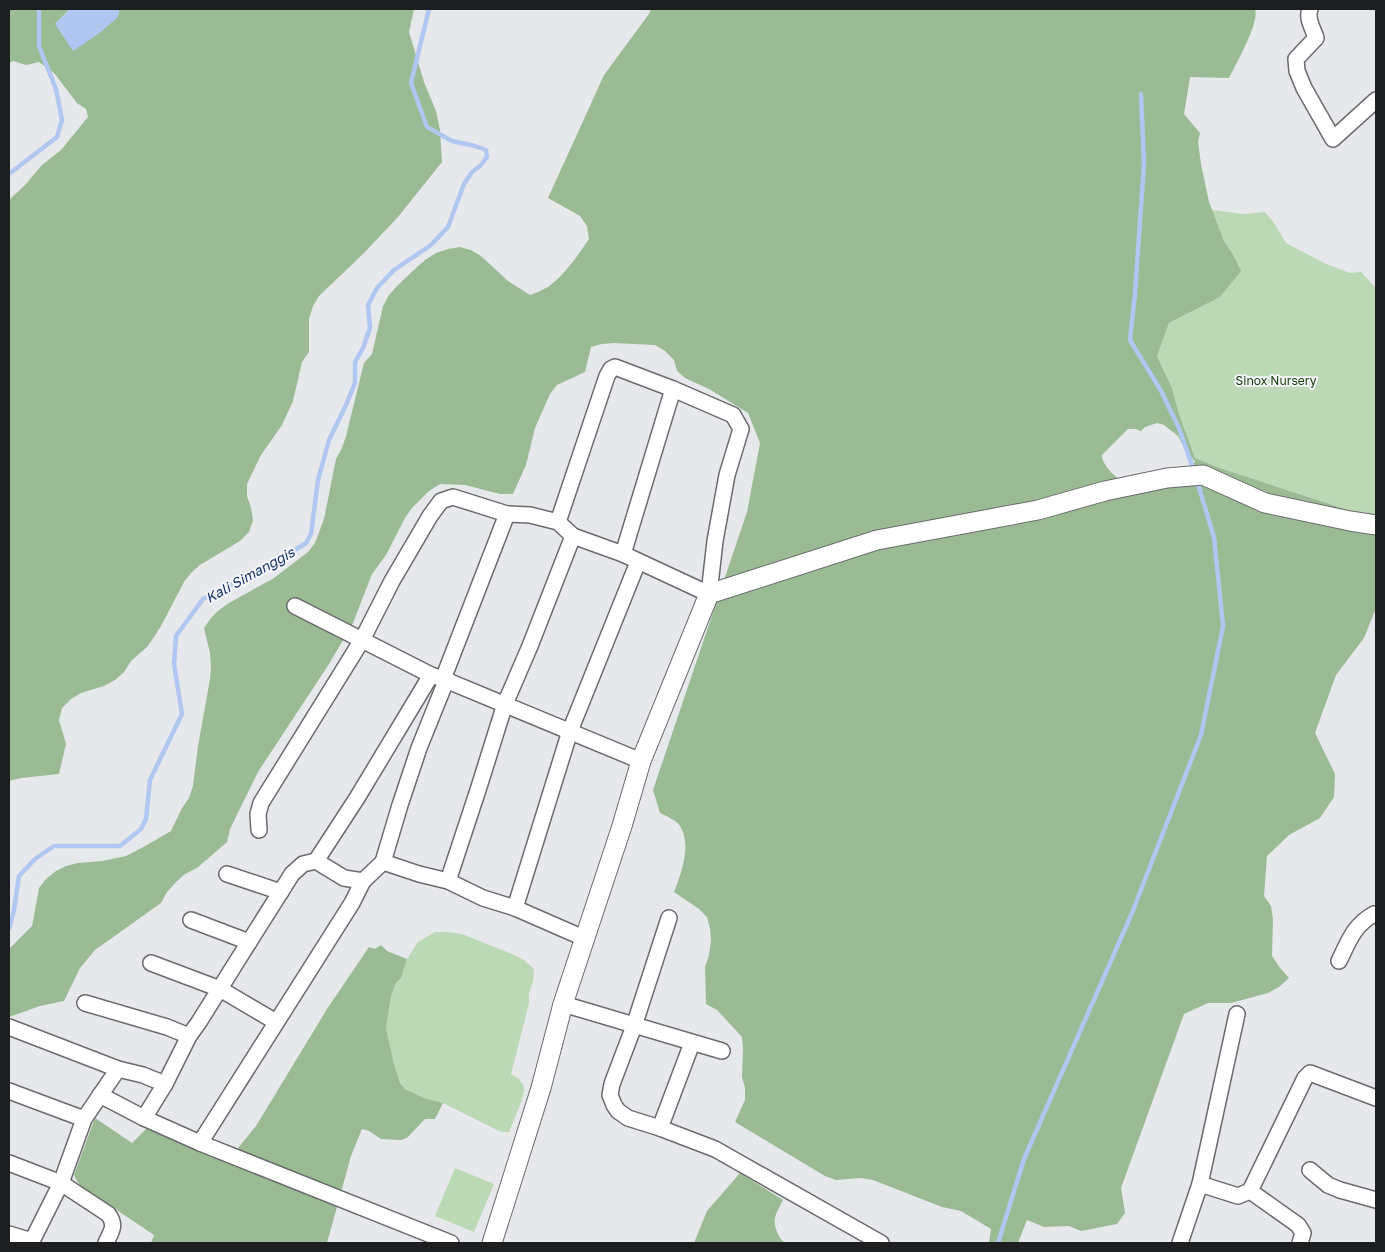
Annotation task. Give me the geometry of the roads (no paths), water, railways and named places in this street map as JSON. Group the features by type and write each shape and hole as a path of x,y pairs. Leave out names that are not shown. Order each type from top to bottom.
{"street":[{"path":"1310,9 1308,19 1316,38 1296,59 1297,71 1304,88 1333,139 1376,100"},
{"path":"492,1243 541,1088 563,1004 586,939 641,761 710,594 727,474 741,429 733,415 615,367 610,369 558,522"},
{"path":"623,554 673,390"},
{"path":"258,830 258,814 262,803 362,640 392,581 430,516 441,501 454,497 507,514 530,515 558,522 572,536 623,554 710,594 877,540 1038,510 1105,491 1166,478 1202,475 1265,503 1376,525"},
{"path":"200,1143 352,903 363,881 383,862 440,678 507,514"},
{"path":"448,882 504,704 530,646 572,536"},
{"path":"515,908 570,731 638,562"},
{"path":"295,606 440,678 641,761"},
{"path":"144,1118 165,1084 189,1036 292,874 303,864 316,861 440,678"},
{"path":"316,861 344,878 363,881"},
{"path":"383,862 448,882 483,898 515,908 586,939"},
{"path":"227,874 281,892"},
{"path":"1338,961 1354,931 1363,920 1374,914 1376,915"},
{"path":"670,918 634,1026 612,1084 610,1095 614,1105 618,1111 628,1118 715,1149 881,1243"},
{"path":"191,920 249,942"},
{"path":"151,964 220,989 276,1022"},
{"path":"86,1003 167,1027 189,1036"},
{"path":"563,1004 722,1051"},
{"path":"1180,1243 1200,1184 1237,1014"},
{"path":"9,1027 118,1069 143,1075 165,1084"},
{"path":"660,1128 692,1043"},
{"path":"9,1234 31,1242 61,1183 84,1119 118,1069"},
{"path":"1200,1184 1238,1196 1250,1191 1305,1078 1310,1073 1376,1098"},
{"path":"9,1090 84,1119"},
{"path":"100,1095 144,1118 200,1143 451,1243"},
{"path":"9,1163 61,1183 108,1214 112,1219 113,1226 106,1243"},
{"path":"1310,1170 1328,1185 1376,1200"},
{"path":"1250,1191 1298,1224 1302,1233 1300,1243"}],"water":[{"path":"70,9 119,9 118,17 101,32 73,51 55,24"}],"waterway":[{"path":"9,174 57,137 62,120 56,89 39,46 39,9"},
{"name":"Kali Simanggis","path":"9,929 19,876 35,859 54,846 120,846 141,829 146,819 150,780 182,714 174,664 176,636 203,599 273,564 306,543 311,534 318,480 329,440 355,383 355,362 363,348 370,328 368,305 377,288 394,270 431,245 448,227 464,184 472,172 487,157 486,150 452,141 427,127 411,83 429,9"},
{"path":"1141,94 1144,164 1130,340 1161,391 1179,428 1194,471"},
{"path":"998,1243 1024,1159 1132,913 1201,735 1223,626 1214,537 1197,481"}],"park label":[{"name":"Sinox Nursery","path":"1276,381"}]}
